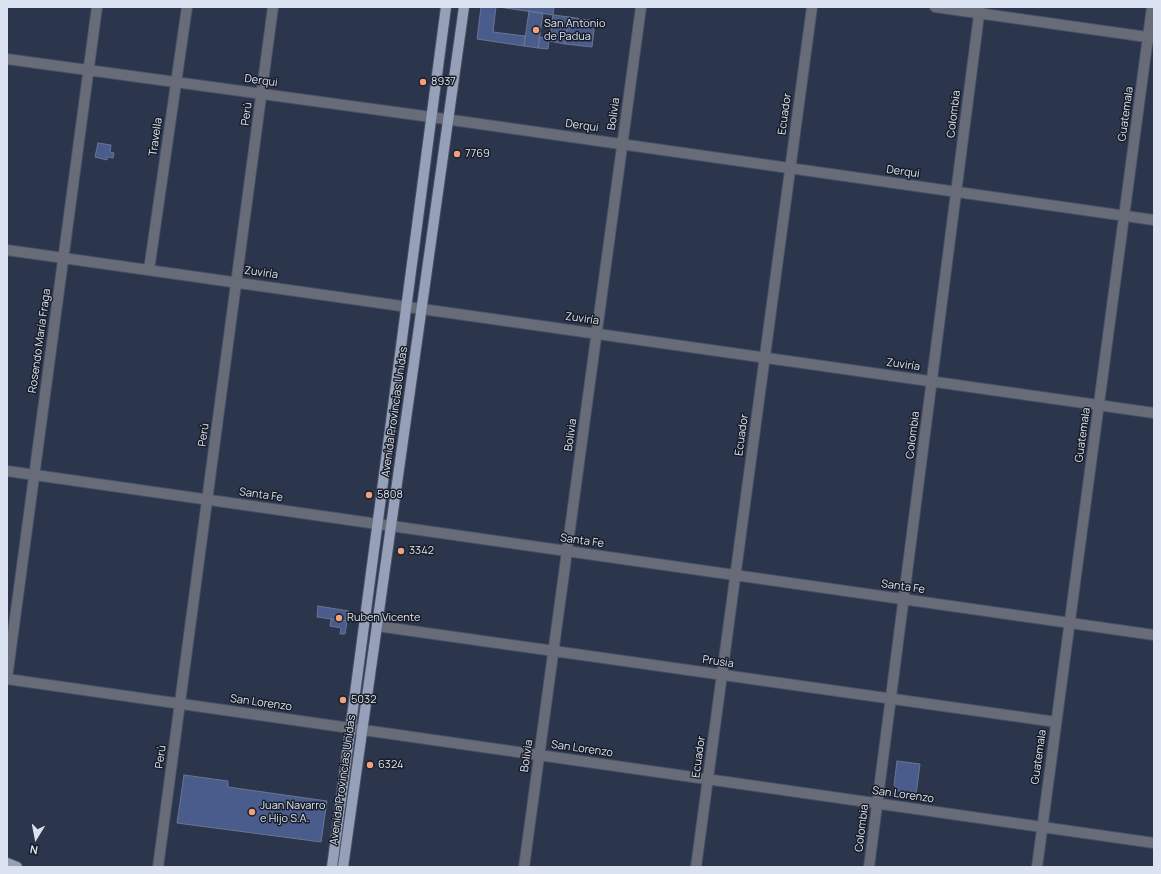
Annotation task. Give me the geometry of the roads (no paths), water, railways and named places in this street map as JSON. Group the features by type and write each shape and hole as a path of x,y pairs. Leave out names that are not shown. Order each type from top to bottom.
{"main road":[{"name":"Avenida Provincias Unidas","path":"332,867 446,7"},
{"name":"Avenida Provincias Unidas","path":"343,867 464,7"},
{"path":"7,863 17,867"}],"street":[{"name":"Rosendo María Fraga","path":"7,679 97,7"},
{"name":"Travella","path":"149,270 187,7"},
{"name":"Perú","path":"158,867 273,7"},
{"name":"Bolivia","path":"524,867 641,7"},
{"name":"Ecuador","path":"696,867 812,7"},
{"path":"934,7 980,10 1151,38"},
{"name":"Guatemala","path":"1036,867 1124,216 1151,38 1152,7"},
{"name":"Colombia","path":"869,867 980,10"},
{"name":"Derqui","path":"7,59 431,117 1154,220"},
{"name":"Zuviría","path":"7,250 1154,413"},
{"name":"Santa Fe","path":"7,471 1154,635"},
{"name":"Prusia","path":"377,626 1056,722"},
{"name":"San Lorenzo","path":"7,679 1154,843"}],"place":[{"name":"San Antonio de Padua","path":"536,30"},
{"name":"8937","path":"423,82"},
{"name":"7769","path":"457,154"},
{"name":"5808","path":"369,495"},
{"name":"3342","path":"401,551"},
{"name":"Ruben Vicente","path":"339,618"},
{"name":"5032","path":"343,700"},
{"name":"6324","path":"370,765"},
{"name":"Juan Navarro e Hijo S.A.","path":"252,812"}]}
